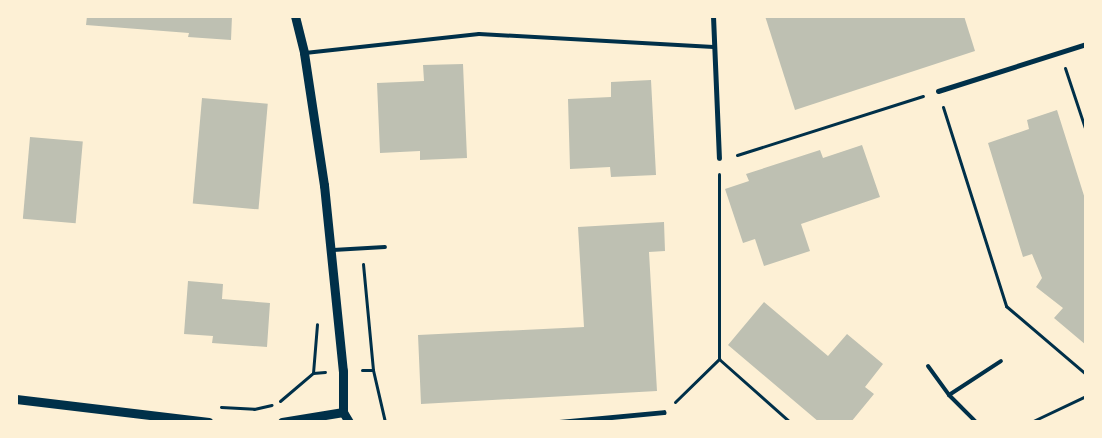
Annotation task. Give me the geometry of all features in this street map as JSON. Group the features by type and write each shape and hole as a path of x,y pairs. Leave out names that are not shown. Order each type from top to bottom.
{"street":[{"path":"295,16 304,53 332,250 343,412 349,422"},
{"path":"713,16 719,158"},
{"path":"938,91 1086,44"},
{"path":"16,399 209,422"},
{"path":"282,422 343,412"},
{"path":"559,422 664,412"}],"lane":[{"path":"304,53 479,34 714,47"},
{"path":"332,250 385,247"},
{"path":"949,395 1001,362"},
{"path":"928,366 949,395 976,422"}],"path":[{"path":"1061,53 1086,131"},
{"path":"664,412 718,359 719,158 736,156 938,91 1006,306 1086,374"},
{"path":"361,247 374,370 385,422"},
{"path":"718,359 790,422"},
{"path":"1031,422 1086,396"}],"building":[{"path":"87,16 232,16 231,40 188,37 189,33 86,25"},
{"path":"765,16 964,16 975,51 795,110"},
{"path":"463,64 467,158 420,160 420,151 380,153 377,83 424,81 423,65"},
{"path":"651,80 656,175 611,177 610,167 570,169 568,99 611,97 611,82"},
{"path":"202,98 268,104 259,209 193,204"},
{"path":"1057,110 1086,202 1086,345 1054,318 1063,308 1036,287 1042,278 1032,254 1023,257 988,143 1029,129 1027,120"},
{"path":"30,137 83,142 76,223 23,219"},
{"path":"862,145 880,197 801,224 810,251 764,266 755,239 743,243 725,189 749,181 746,174 820,150 823,158"},
{"path":"664,222 665,251 649,252 657,391 421,404 418,335 584,327 578,227"},
{"path":"188,281 223,284 222,299 270,303 267,347 212,343 213,336 184,334"},
{"path":"764,302 828,356 847,334 883,364 865,387 874,394 851,422 819,422 728,345"}]}
